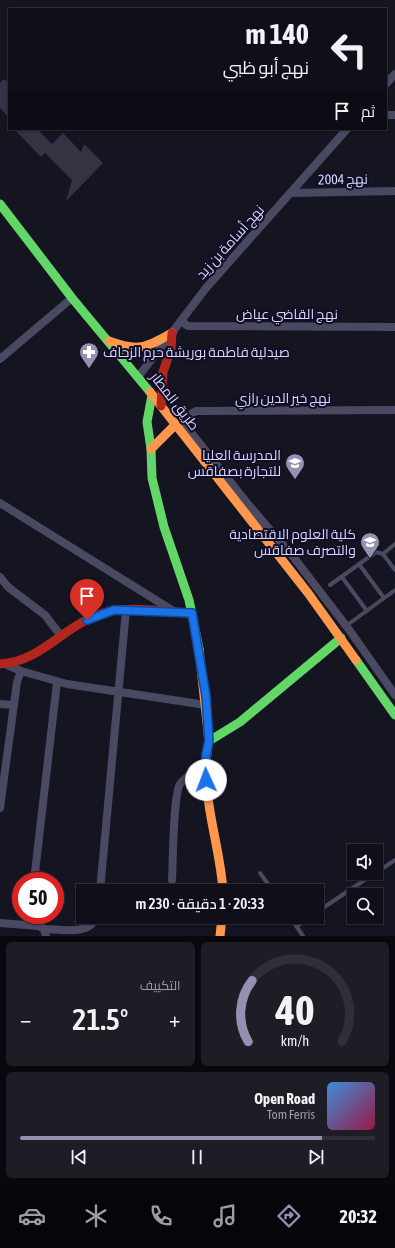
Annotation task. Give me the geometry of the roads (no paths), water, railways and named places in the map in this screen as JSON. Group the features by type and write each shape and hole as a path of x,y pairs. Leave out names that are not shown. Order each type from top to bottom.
{"main road":[{"name":"طريق المطار","path":"0,204 72,298 161,406 178,422 341,638 395,715"},
{"path":"108,341 130,349 137,349 152,344 172,333"},
{"path":"161,406 163,372 171,349 172,333"},
{"path":"152,395 147,422 151,449 152,478 164,527 182,576 192,613 202,669 209,741 206,766 222,884"},
{"path":"151,449 178,422"},
{"path":"3,664 30,657 61,636 97,615 114,610 192,613"},
{"path":"209,741 240,722 341,638"},
{"path":"220,936 221,924"}],"street":[{"path":"387,83 395,74"},
{"name":"نهج أسامة بن زيد","path":"138,377 206,288 346,130"},
{"name":"نهج 2004","path":"291,193 395,191"},
{"path":"0,359 72,298"},
{"name":"نهج القاضي عياض","path":"181,321 188,326 395,327"},
{"name":"نهج خير الدين رازي","path":"178,422 196,411 395,410"},
{"path":"178,422 295,559 394,693"},
{"path":"0,503 178,613"},
{"path":"0,577 8,587 45,615 61,636"},
{"path":"101,884 117,691 126,610"},
{"path":"341,638 348,629"},
{"path":"3,664 57,682 206,704"},
{"path":"0,803 3,769 21,671"},
{"path":"35,872 57,682"},
{"path":"0,704 14,705"},
{"path":"172,880 178,789 184,779 206,766"},
{"path":"0,923 28,925 45,932 81,930 89,928 92,924"}],"lane":[{"path":"382,554 395,544"},
{"path":"330,586 376,552 382,554 395,570"},
{"path":"359,564 384,598"},
{"path":"342,577 367,611"},
{"path":"348,629 367,611 395,590"},
{"path":"383,868 395,860"},
{"path":"260,873 267,884"},
{"path":"324,907 365,880"},
{"path":"300,924 297,926 303,936"}],"place":[{"name":"صيدلية فاطمة بوريشة حرم الزحاف","path":"89,369"},
{"name":"المدرسة العليا للتجارة بصفاقس","path":"295,480"},
{"name":"كلية العلوم الاقتصادية والتصرف صفاقس","path":"370,559"}]}
